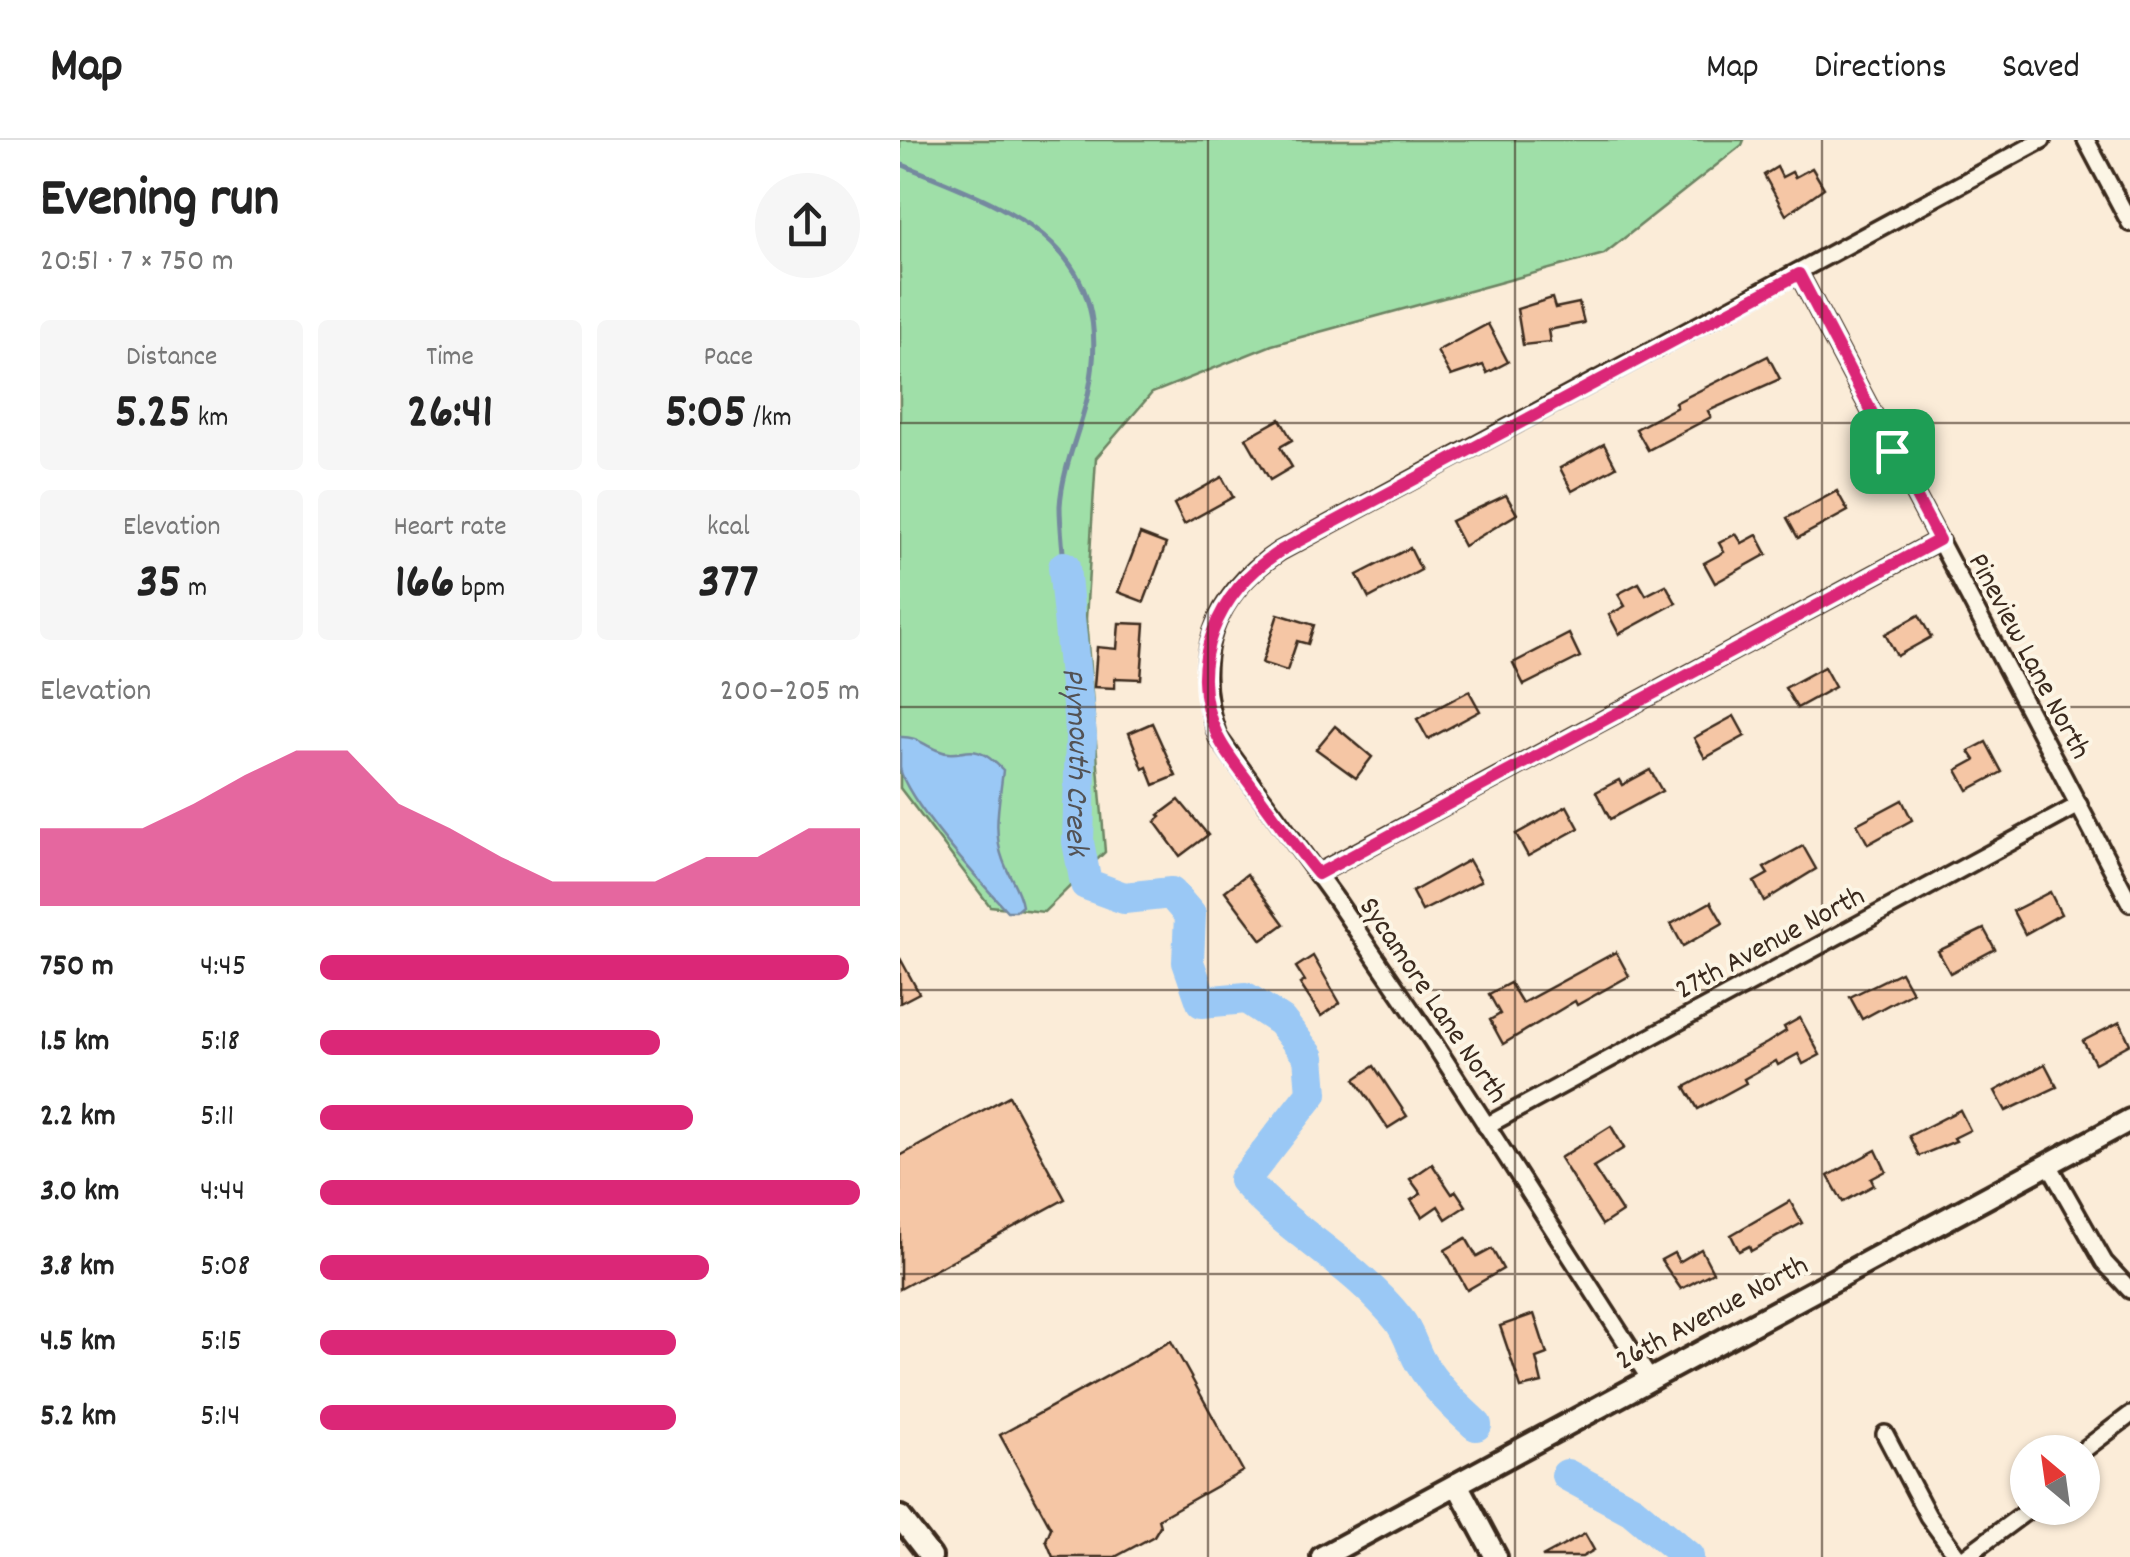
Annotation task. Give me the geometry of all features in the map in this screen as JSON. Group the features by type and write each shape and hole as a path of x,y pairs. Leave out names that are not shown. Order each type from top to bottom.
{"street":[{"name":"Sycamore Lane North","path":"1649,1378 1318,874 1218,737 1205,684 1212,631 1239,584 1280,551 2042,140"},
{"path":"2086,140 2130,223"},
{"name":"Pineview Lane North","path":"1799,274 2130,903"},
{"path":"1318,874 1939,540"},
{"name":"27th Avenue North","path":"1486,1126 2079,805"},
{"name":"26th Avenue North","path":"1322,1557 2130,1120"},
{"path":"2048,1163 2104,1262 2130,1290"},
{"path":"2100,1438 2130,1415"},
{"path":"1885,1434 1928,1516 1962,1557 2010,1523"},
{"path":"1457,1484 1496,1557"},
{"path":"900,1517 931,1557"}],"green space":[{"path":"900,140 1744,140 1604,254 1272,345 1152,393 1096,458 1086,619 1105,852 1044,912 990,906 900,788"}],"water":[{"path":"900,737 915,739 946,753 975,751 1003,770 998,838 1021,900 1022,906 1016,911 1007,911 996,899 915,800 900,768"}],"building":[{"path":"1777,167 1782,177 1792,172 1795,177 1812,168 1824,188 1786,215 1764,175"},
{"path":"1552,298 1555,308 1579,303 1584,323 1548,330 1550,342 1523,345 1517,309"},
{"path":"1488,324 1508,362 1487,373 1483,365 1451,376 1437,351"},
{"path":"1768,356 1780,379 1708,411 1711,417 1648,450 1636,429 1677,407 1675,403"},
{"path":"1280,419 1292,440 1280,447 1292,467 1270,480 1246,438"},
{"path":"1604,444 1616,467 1572,491 1560,468"},
{"path":"1222,477 1233,497 1184,524 1174,504"},
{"path":"1837,491 1848,511 1798,538 1787,518"},
{"path":"1506,495 1517,514 1464,546 1451,521"},
{"path":"1140,534 1166,544 1144,602 1118,592"},
{"path":"1736,534 1742,543 1757,535 1767,554 1715,583 1704,563 1724,552 1719,543"},
{"path":"1410,548 1421,570 1369,598 1357,575"},
{"path":"1639,583 1646,595 1666,585 1676,603 1619,634 1609,615 1625,606 1618,594"},
{"path":"1278,614 1314,625 1308,644 1297,641 1287,671 1262,663"},
{"path":"1919,615 1931,637 1897,656 1885,634"},
{"path":"1119,623 1145,624 1141,679 1115,678 1115,688 1094,687 1097,647 1117,649"},
{"path":"1569,634 1580,657 1524,685 1513,663"},
{"path":"1824,667 1835,687 1797,708 1785,688"},
{"path":"1469,691 1480,711 1428,739 1417,719"},
{"path":"1734,716 1745,736 1705,758 1694,738"},
{"path":"1152,723 1176,776 1154,785 1129,733"},
{"path":"1335,726 1372,757 1356,778 1316,749"},
{"path":"1986,742 2002,772 1968,790 1957,770 1975,760 1969,751"},
{"path":"1650,770 1662,791 1610,819 1596,792 1619,780 1622,785"},
{"path":"1179,800 1208,835 1180,856 1155,822"},
{"path":"1902,800 1912,820 1868,844 1857,824"},
{"path":"1567,806 1579,828 1528,856 1516,834"},
{"path":"1803,846 1816,869 1764,901 1754,882 1768,874 1764,868"},
{"path":"1469,860 1481,881 1422,911 1412,892"},
{"path":"1247,874 1284,924 1262,940 1225,891"},
{"path":"2050,892 2061,914 2025,934 2013,911"},
{"path":"1711,902 1723,923 1683,946 1671,924"},
{"path":"1984,929 1995,949 1950,973 1938,951"},
{"path":"1616,952 1629,976 1577,1005 1575,1001 1503,1044 1490,1020 1500,1014 1489,994 1510,983 1522,1003"},
{"path":"1313,956 1340,1003 1321,1016 1300,984 1305,981 1296,967"},
{"path":"900,958 919,993 900,1003"},
{"path":"1901,972 1912,992 1862,1019 1850,997"},
{"path":"1800,1018 1820,1055 1803,1064 1798,1054 1778,1065 1776,1061 1744,1079 1746,1083 1698,1109 1685,1087 1767,1043"},
{"path":"2120,1022 2130,1044 2095,1063 2083,1041"},
{"path":"2045,1064 2057,1087 2006,1111 1995,1091"},
{"path":"1374,1066 1407,1116 1388,1128 1355,1079"},
{"path":"1009,1096 1065,1199 900,1289 900,1156"},
{"path":"1960,1110 1970,1130 1954,1138 1956,1141 1919,1156 1909,1136"},
{"path":"1611,1126 1624,1148 1593,1167 1622,1212 1602,1225 1560,1158"},
{"path":"1876,1150 1886,1171 1871,1179 1874,1185 1843,1202 1828,1176"},
{"path":"1432,1164 1452,1194 1456,1191 1466,1206 1446,1219 1438,1206 1422,1217 1411,1200 1421,1194 1410,1179"},
{"path":"1790,1201 1802,1223 1751,1251 1749,1246 1739,1251 1731,1235"},
{"path":"1466,1238 1477,1257 1492,1249 1503,1269 1467,1290 1445,1250"},
{"path":"1701,1249 1713,1272 1681,1289 1661,1260 1674,1253 1679,1262"},
{"path":"1534,1314 1547,1354 1536,1358 1542,1383 1521,1388 1500,1326"},
{"path":"1171,1341 1243,1471 1158,1519 1160,1526 1154,1536 1115,1557 1053,1557 1046,1540 1051,1528 1000,1435"},
{"path":"1585,1534 1594,1550 1582,1557 1542,1557"}],"waterway":[{"name":"Plymouth Creek","path":"900,164 982,198 1049,240 1073,268 1088,302 1094,344 1088,395 1060,506 1064,567"},
{"name":"Plymouth Creek","path":"1064,567 1081,736 1078,842 1086,884 1124,898 1171,893 1190,915 1188,962 1202,1002 1246,998 1281,1021 1309,1057 1312,1093 1244,1180 1382,1300 1402,1325 1432,1380 1476,1425"},
{"name":"Plymouth Creek","path":"1567,1475 1632,1510 1688,1557"}],"route":[{"path":"1799,274 1892,451 1939,540 1318,874 1218,737 1205,684 1212,631 1239,584 1258,566 1799,274"}]}
